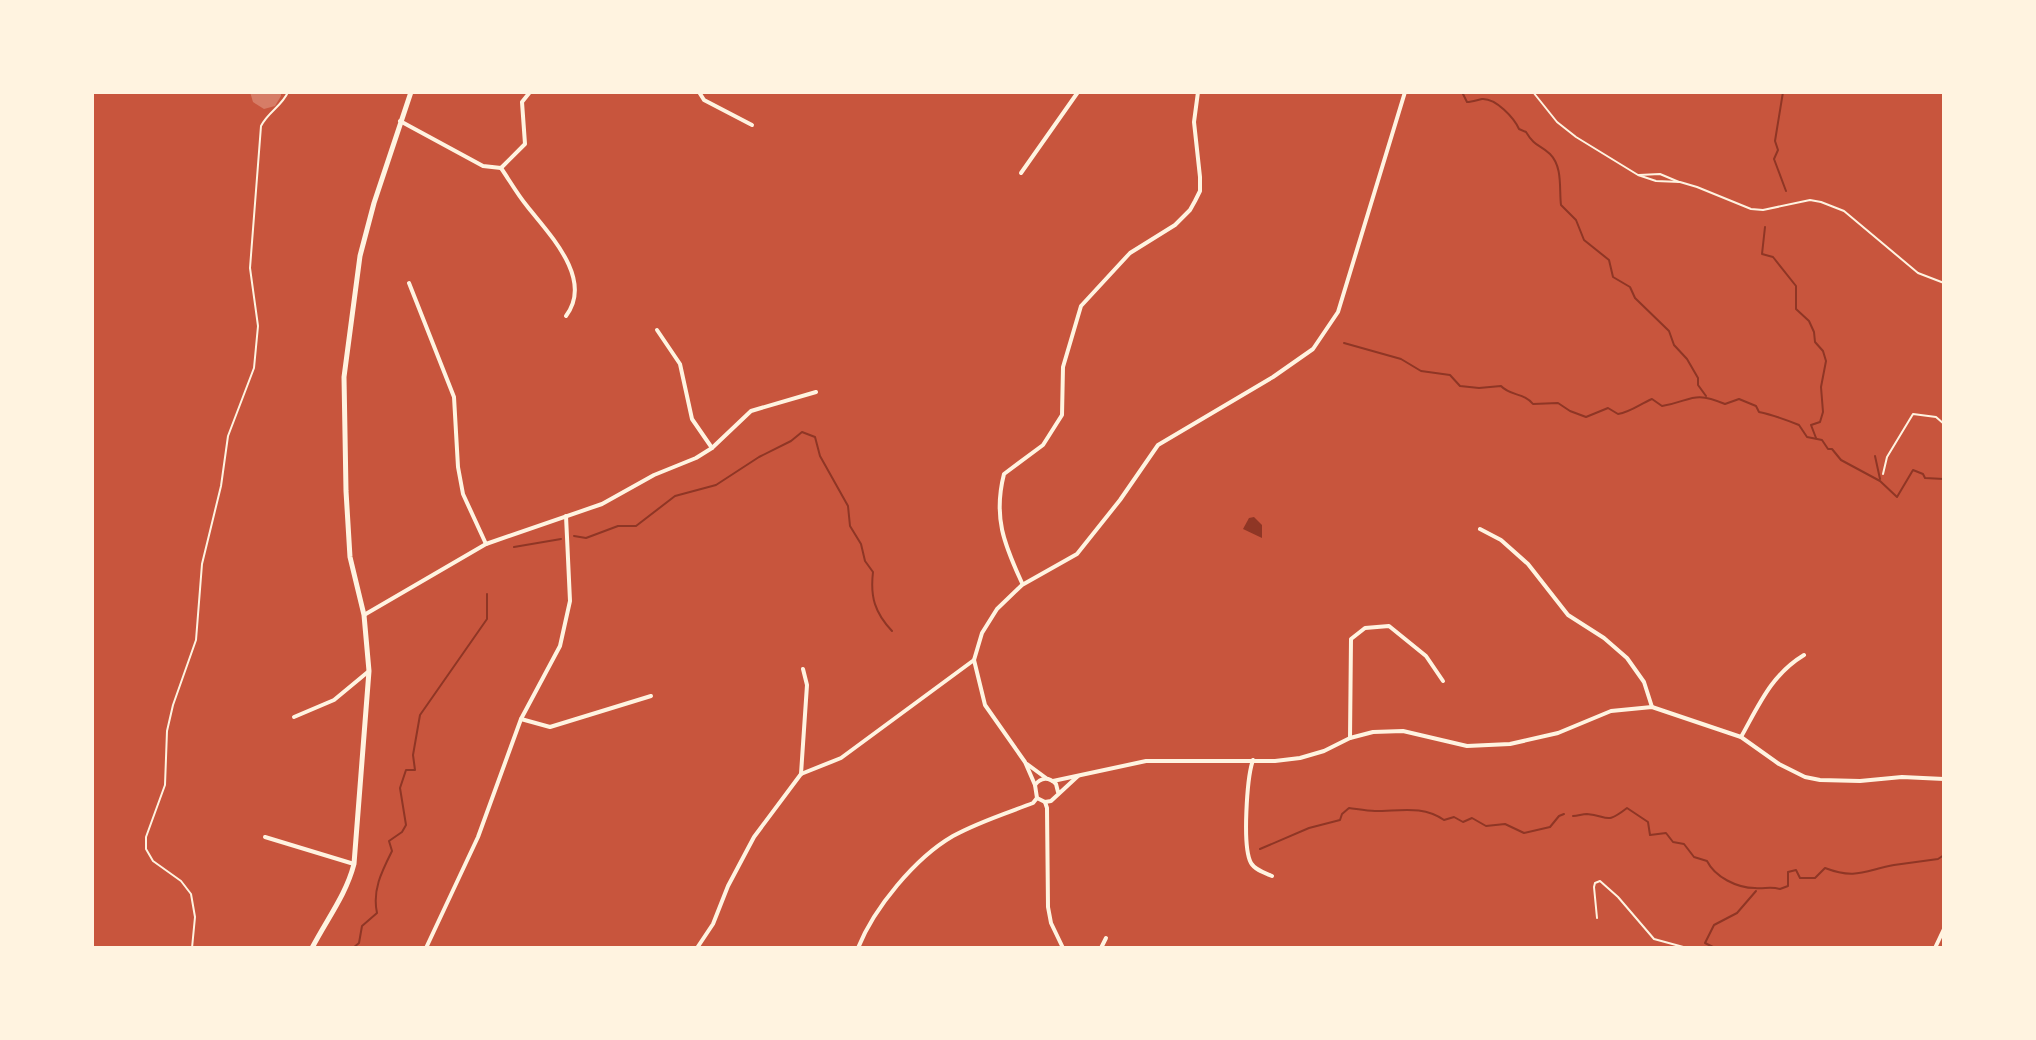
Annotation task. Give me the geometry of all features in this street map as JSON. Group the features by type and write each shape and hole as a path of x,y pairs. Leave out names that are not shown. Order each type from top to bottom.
{"street":[{"path":"312,948 342,898 354,864 369,671 364,615 350,557 344,377 360,256 411,92"},
{"path":"501,168 525,144 522,102 530,92"},
{"path":"699,92 704,100 752,125"},
{"path":"1021,173 1078,92"},
{"path":"1022,585 1007,552 998,511 1004,474 1043,445 1062,415 1063,367 1081,306 1130,253 1175,225 1195,201 1200,191 1194,122 1198,92"},
{"path":"858,948 889,894 951,837 1033,803 1037,798 1025,762 985,705 974,660 982,633 997,609 1022,585 1077,554 1158,445 1273,377 1313,349 1338,312 1405,92"},
{"path":"400,121 483,166 501,168 557,243 567,262 576,291 575,304 566,316"},
{"path":"409,283 454,397 458,467 463,494 486,544"},
{"path":"657,330 680,364 692,419 712,448"},
{"path":"364,615 486,544 602,504 654,475 696,458 712,448 751,411 816,392"},
{"path":"426,948 478,837 521,719 560,646 570,601 566,516"},
{"path":"1480,529 1501,540 1528,564 1568,615 1604,638 1627,658 1644,682 1652,707"},
{"path":"1350,738 1351,639 1365,628 1389,626 1426,656 1443,681"},
{"path":"1741,737 1776,677 1787,665 1804,655"},
{"path":"697,948 713,924 728,886 754,837 801,774 841,758 974,660"},
{"path":"801,774 807,685 803,669"},
{"path":"294,717 334,700 369,671"},
{"path":"521,719 550,727 651,696"},
{"path":"1035,785 1146,761 1300,758 1373,732 1403,731 1467,746 1510,744 1558,733 1611,711 1652,707 1741,737 1790,770 1820,780 1944,779"},
{"path":"1253,760 1248,776 1246,819 1250,862 1257,870 1272,876"},
{"path":"1025,762 1050,780 1058,792"},
{"path":"1037,798 1045,802 1054,799 1058,792 1080,775"},
{"path":"1045,802 1048,907 1051,923 1063,948"},
{"path":"265,837 354,864"},
{"path":"1935,948 1944,929"},
{"path":"1101,948 1106,938"}],"lane":[{"path":"1597,918 1594,887 1600,881 1654,939 1687,948"}],"path":[{"path":"192,948 195,917 191,894 181,881 153,861 146,849 146,837 165,785 169,719 196,640 202,564 221,486 228,436 254,368 258,326 250,268 261,126 288,92"},
{"path":"1533,92 1557,122 1621,165 1656,181 1680,182"},
{"path":"1638,175 1660,174 1751,209 1763,210 1810,200 1844,211 1918,273 1944,283"},
{"path":"1883,474 1887,457 1913,414 1936,417 1944,424"}],"shaded area":[{"path":"1254,517 1262,525 1262,538 1243,529 1249,518"}],"building":[{"path":"250,92 281,92 281,96 275,106 264,109 253,102"}],"waterway":[{"path":"1462,92 1467,102 1482,99 1499,105 1519,129 1550,154 1559,172 1561,205 1576,220 1584,240 1609,260 1613,277 1630,287 1635,298 1669,331 1674,345 1687,359 1706,396"},
{"path":"1783,92 1775,141 1778,150 1774,159 1786,191"},
{"path":"1765,227 1762,254 1773,257 1796,286 1796,309 1809,321 1815,342 1823,351 1826,361 1821,387 1823,412 1820,422 1811,425 1816,438"},
{"path":"1344,343 1401,359 1421,371 1450,375 1460,386 1501,386 1533,404 1558,403 1586,417 1608,408 1618,414 1623,413 1652,399 1662,406 1698,397 1725,404 1739,399 1756,406 1759,412 1799,425 1807,437 1822,440 1841,460 1880,481 1897,497 1913,470 1925,478 1944,479"},
{"path":"574,536 586,538 618,526 636,526 675,496 716,485 802,432 815,437 820,456 848,506 850,526 873,572 875,604 892,631"},
{"path":"1875,456 1880,479"},
{"path":"514,547 561,539"},
{"path":"353,948 359,943 362,926 377,913 377,889 392,851 389,841 406,825 400,788 406,770 415,770 413,755 420,715 487,619 487,594"},
{"path":"1260,849 1309,828 1340,820 1349,808 1420,811 1444,820 1454,817 1463,822 1472,818 1486,826 1505,824 1524,833 1550,827 1564,814"},
{"path":"1573,816 1587,814 1610,818 1627,808 1648,822 1650,835 1666,833 1673,842 1684,844 1694,857 1707,861 1721,877 1748,887 1780,889 1788,886 1788,872 1796,870 1800,878 1815,878 1825,868 1836,872 1861,873 1938,859 1944,855"},
{"path":"1715,948 1705,943 1714,925 1737,913 1756,891"}]}
